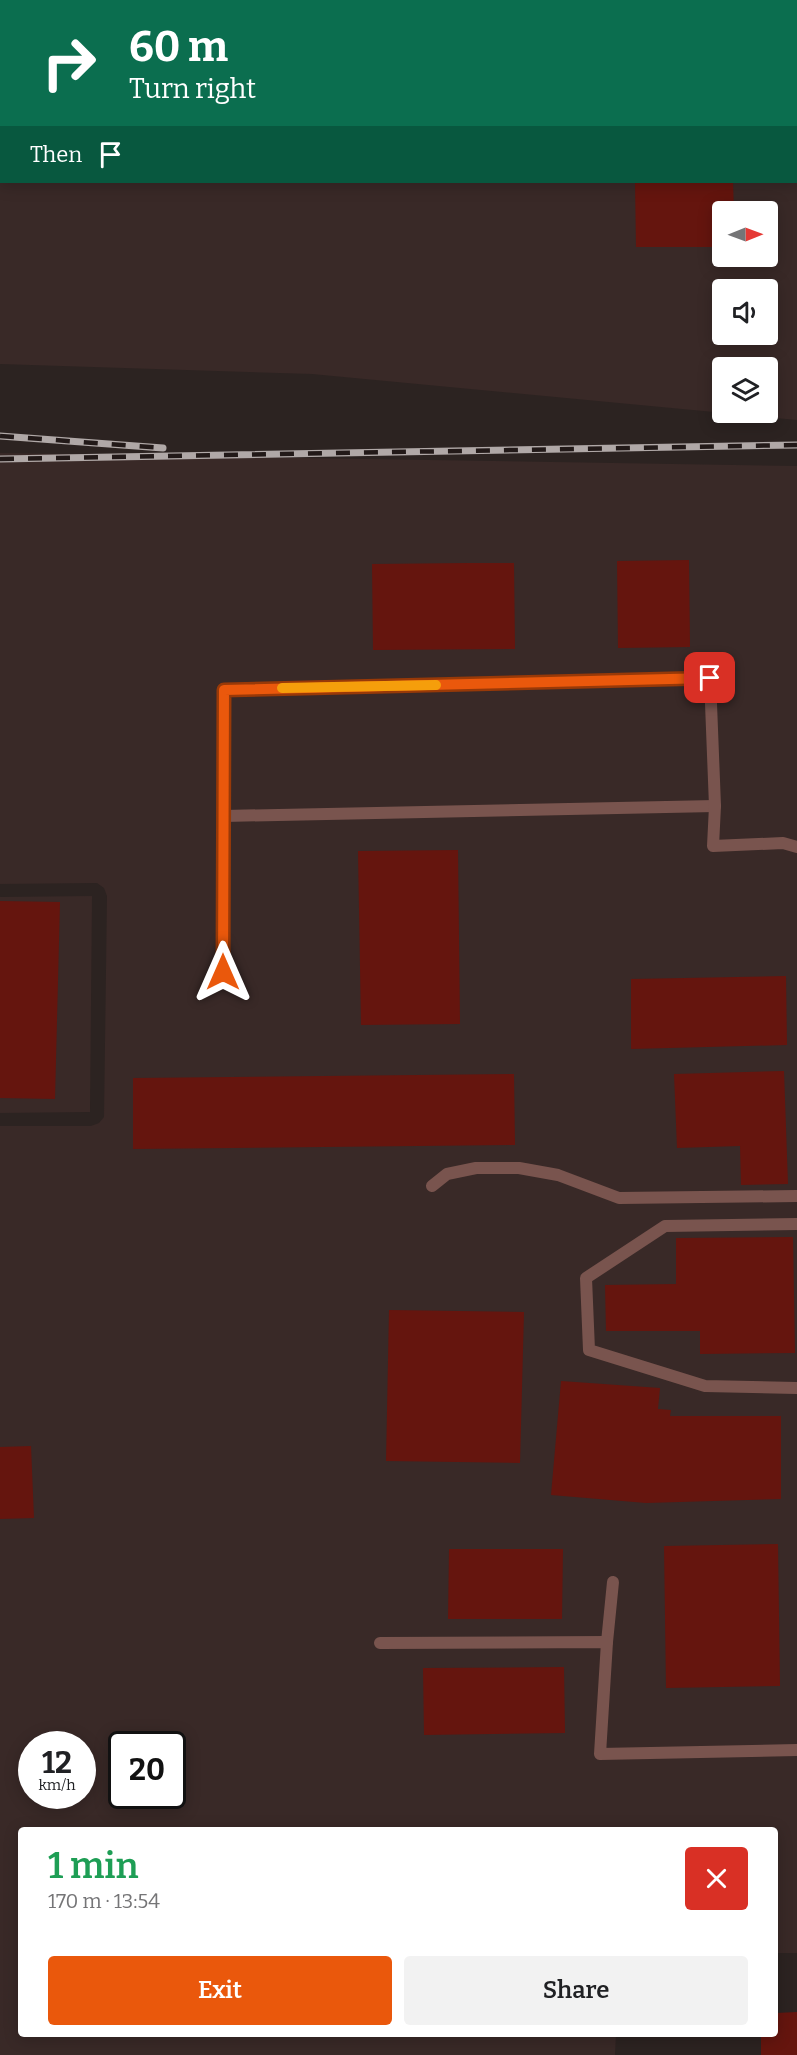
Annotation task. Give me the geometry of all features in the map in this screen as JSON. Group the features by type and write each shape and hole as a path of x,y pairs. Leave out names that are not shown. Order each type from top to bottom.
{"lane":[{"path":"223,972 224,690 710,678 715,806 713,846 783,843 797,848"},
{"path":"224,816 715,806"},
{"path":"432,1186 447,1174 476,1168 519,1168 558,1175 619,1198 797,1196"},
{"path":"797,1224 665,1226 586,1278 589,1350 705,1386 797,1388"},
{"path":"613,1582 600,1755 797,1750"},
{"path":"380,1643 607,1642"}],"shaded area":[{"path":"0,183 797,183 797,420 778,418 778,357 712,357 712,412 312,374 0,364"},
{"path":"0,453 797,466 797,1953 778,1953 778,1827 18,1827 18,2037 616,2037 615,2055 0,2055 0,1126 91,1126 99,1123 104,1117 107,896 104,888 97,883 0,884"},
{"path":"92,896 90,1112 0,1113 0,897"}],"building":[{"path":"635,183 733,183 734,201 712,201 712,247 636,247"},
{"path":"689,560 690,647 618,648 617,561"},
{"path":"514,563 515,649 373,650 372,564"},
{"path":"458,850 460,1024 361,1025 358,851"},
{"path":"0,901 60,902 55,1099 0,1098"},
{"path":"786,976 787,1045 631,1049 631,979"},
{"path":"784,1071 788,1184 741,1185 740,1146 677,1148 674,1074"},
{"path":"514,1074 515,1145 133,1149 133,1078"},
{"path":"793,1237 795,1353 700,1354 700,1331 606,1331 605,1285 676,1284 676,1238"},
{"path":"389,1310 524,1312 520,1463 386,1461"},
{"path":"561,1381 660,1388 658,1409 671,1410 670,1416 781,1416 781,1499 646,1503 551,1495"},
{"path":"31,1446 34,1518 0,1519 0,1447"},
{"path":"778,1544 780,1686 666,1688 664,1546"},
{"path":"449,1549 563,1549 562,1619 448,1619"},
{"path":"564,1667 565,1733 424,1735 423,1668"},
{"path":"797,2012 797,2055 761,2055 761,2037 778,2037 778,2013"}],"railway":[{"path":"0,436 163,448"},
{"path":"0,459 797,445"}],"slow traffic":[{"path":"282,688 436,685"}],"route":[{"path":"223,972 224,690 710,678"}]}
